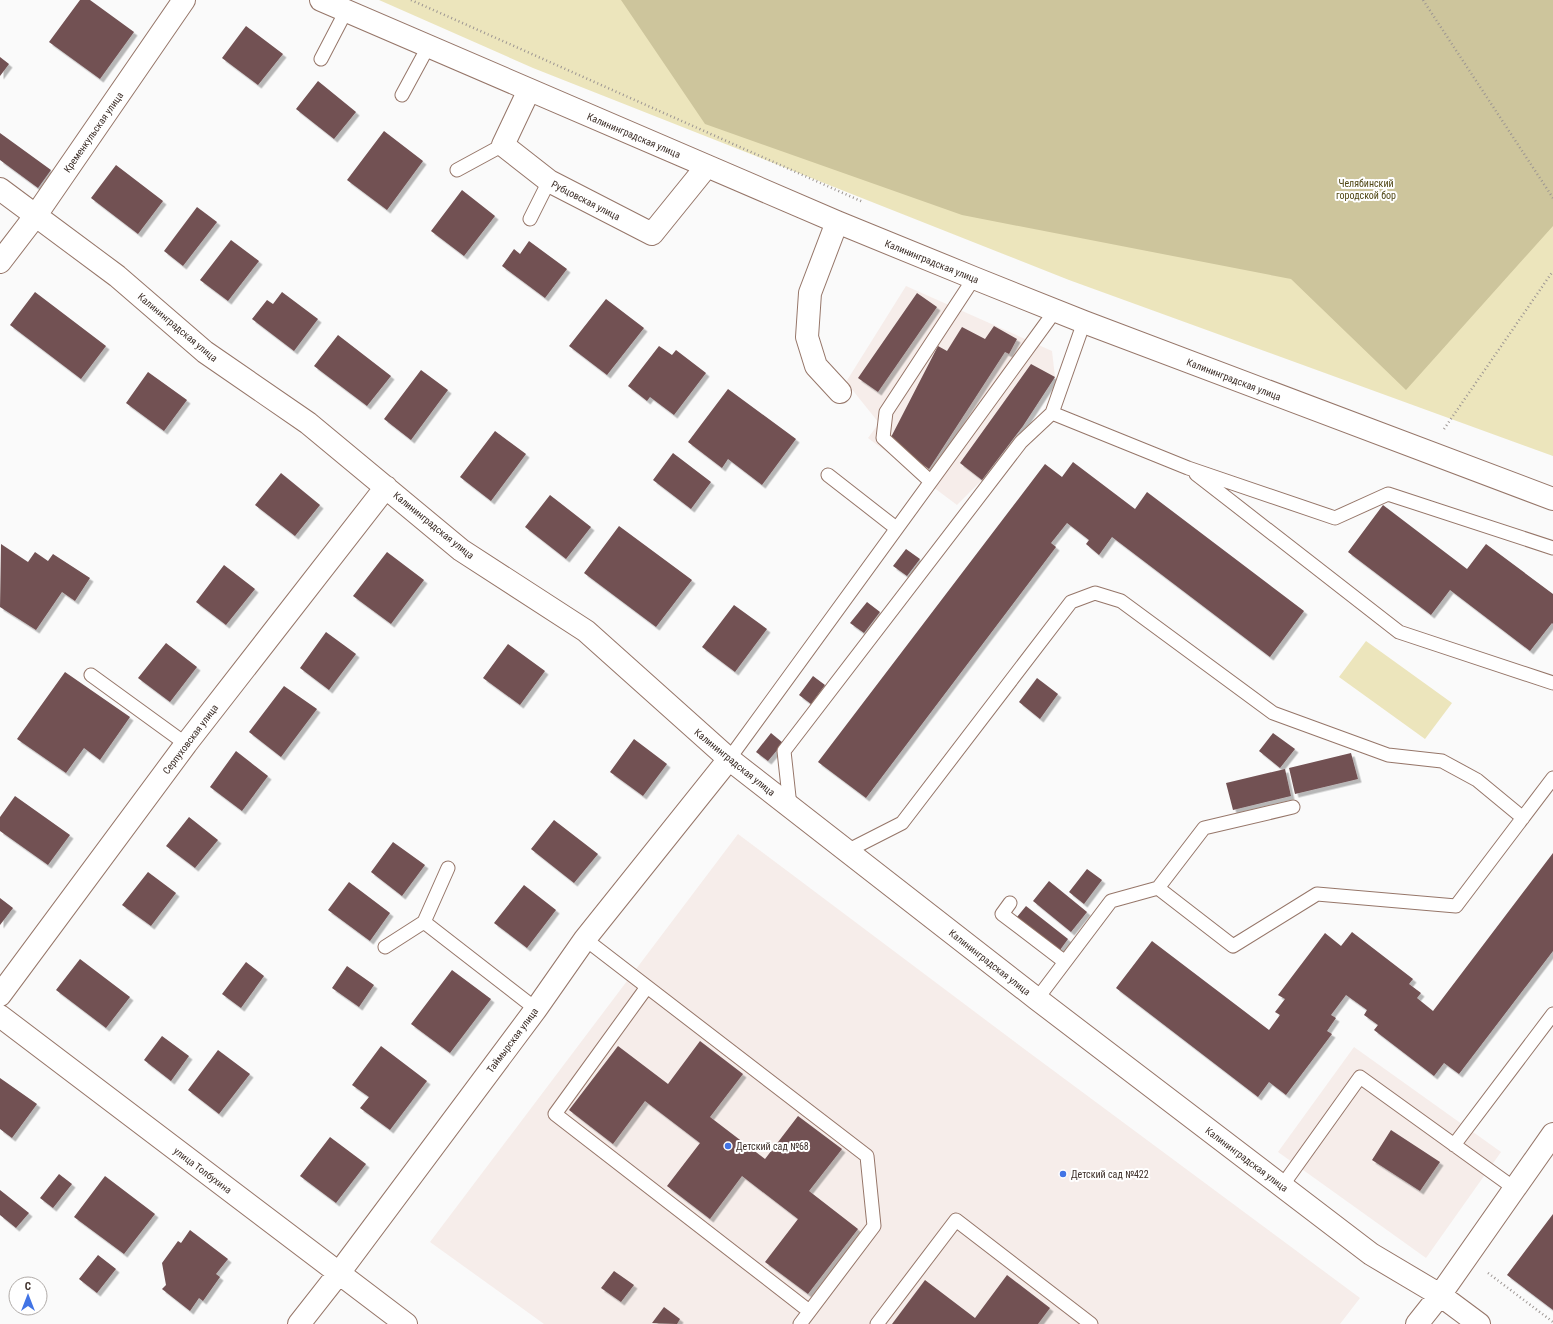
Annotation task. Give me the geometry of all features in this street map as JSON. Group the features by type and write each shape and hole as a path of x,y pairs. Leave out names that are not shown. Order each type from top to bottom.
{"street":[{"name":"Кременкульская улица","path":"0,262 36,214 184,0"},
{"name":"Калининградская улица","path":"321,0 837,222 1055,311 1553,499"},
{"path":"503,145 529,90"},
{"name":"Рубцовская улица","path":"503,145 549,181 652,234 707,166"},
{"name":"Калининградская улица","path":"0,189 36,214 118,276 205,352 308,423 461,550 586,631 729,759 1037,998 1371,1254 1440,1295 1479,1324"},
{"path":"837,222 810,293 807,337 816,366 840,392"},
{"name":"Серпуховская улица","path":"0,996 186,744 386,487"},
{"name":"Таймырская улица","path":"298,1324 536,1009 585,939 729,759"},
{"name":"улица Толбухина","path":"0,1016 406,1324"},
{"path":"1417,1324 1440,1295 1553,1134"}],"lane":[{"path":"321,59 346,11"},
{"path":"402,94 428,47"},
{"path":"456,170 503,145"},
{"path":"530,219 549,181"},
{"path":"930,481 882,438 886,412 974,278"},
{"path":"729,759 1055,311"},
{"path":"790,806 784,751 1021,442 1052,413 1084,322"},
{"path":"1052,413 1188,468 1335,518 1388,494 1553,548"},
{"path":"1188,468 1399,632 1553,683"},
{"path":"828,475 896,528"},
{"path":"847,851 902,823 1071,602 1095,593 1121,601 1273,713 1388,755 1442,762 1477,780 1523,818"},
{"path":"91,674 186,744"},
{"path":"1158,888 1233,946 1316,894 1456,906 1553,778"},
{"path":"1037,998 1111,901 1158,888 1204,828 1293,807"},
{"path":"385,947 424,922 448,868"},
{"path":"1010,903 1002,914 1065,962"},
{"path":"424,922 536,1009"},
{"path":"585,939 867,1156 874,1226 800,1324"},
{"path":"647,987 554,1114 809,1311"},
{"path":"1454,1145 1553,1014"},
{"path":"1282,1186 1360,1077 1514,1188"},
{"path":"877,1324 956,1220 1091,1324"}],"path":[{"path":"411,0 867,204"},
{"path":"1423,0 1553,198"},
{"path":"1436,427 1444,430 1553,271"},
{"path":"1466,1257 1553,1322"}],"shaded area":[{"path":"906,286 1052,351 1055,377 1023,426 982,480 957,505 868,438 879,423 846,382"},
{"name":"Детский сад №68","path":"738,834 1360,1298 1340,1324 544,1324 430,1242"},
{"path":"1354,1047 1501,1152 1426,1258 1278,1152"}],"green space":[{"name":"Челябинский городской бор","path":"379,0 1553,0 1553,456 1069,280 533,68"},
{"name":"Челябинский городской бор","path":"621,0 1553,0 1553,226 1406,390 1291,279 962,215 705,124"},
{"path":"1366,641 1452,703 1425,739 1339,677"}],"building":[{"path":"80,0 90,0 134,32 100,79 49,42"},
{"path":"246,26 283,54 258,85 222,58"},
{"path":"0,57 9,64 0,76"},
{"path":"318,81 356,112 334,139 296,109"},
{"path":"384,131 423,161 387,210 347,180"},
{"path":"0,133 51,170 38,188 0,160"},
{"path":"116,165 163,201 138,234 91,198"},
{"path":"462,190 495,216 464,256 431,231"},
{"path":"197,207 217,222 183,266 164,251"},
{"path":"231,240 259,261 228,301 200,280"},
{"path":"529,241 567,269 545,298 502,266 514,249 520,254"},
{"path":"35,292 106,346 81,379 10,325"},
{"path":"282,292 318,319 294,351 252,319 267,300 273,304"},
{"path":"917,293 937,307 878,392 858,378"},
{"path":"606,299 644,328 607,375 569,346"},
{"path":"994,326 1017,339 1009,354 1005,352 929,469 889,441 938,346 947,351 962,327 985,339"},
{"path":"338,335 391,376 367,406 314,366"},
{"path":"659,346 672,355 676,350 706,373 674,415 650,397 647,401 628,386"},
{"path":"1031,364 1055,377 1023,426 982,480 960,463"},
{"path":"421,370 448,390 411,440 384,419"},
{"path":"148,372 187,400 164,431 126,403"},
{"path":"728,389 796,439 762,485 728,459 722,468 688,442"},
{"path":"495,431 526,454 491,501 460,477"},
{"path":"673,453 711,482 691,509 653,480"},
{"path":"1073,462 1135,509 1147,492 1304,611 1270,657 1112,537 1099,555 1086,544 1089,540 1067,523 1051,543 1056,547 866,798 818,762 1045,464 1062,477"},
{"path":"281,473 320,505 295,536 255,505"},
{"path":"550,495 591,527 566,559 525,527"},
{"path":"1383,505 1467,569 1486,544 1553,594 1553,624 1552,623 1530,651 1450,590 1431,615 1348,552"},
{"path":"619,526 692,580 656,627 584,573"},
{"path":"1,544 28,562 35,552 48,561 53,554 90,578 75,601 62,592 36,630 0,607"},
{"path":"906,549 920,559 907,576 893,566"},
{"path":"387,552 424,580 391,624 353,596"},
{"path":"224,565 255,589 226,625 196,602"},
{"path":"867,602 880,612 864,633 850,623"},
{"path":"734,605 767,629 735,672 702,647"},
{"path":"326,632 356,654 329,690 300,668"},
{"path":"166,643 197,667 170,702 138,678"},
{"path":"508,644 545,671 520,705 483,678"},
{"path":"65,672 130,717 100,760 84,748 66,773 17,739"},
{"path":"813,676 825,685 811,704 799,695"},
{"path":"1037,678 1058,694 1040,719 1019,702"},
{"path":"284,686 317,709 281,757 249,732"},
{"path":"771,733 783,743 768,761 756,752"},
{"path":"1273,733 1295,749 1280,768 1259,751"},
{"path":"634,739 667,764 643,796 610,772"},
{"path":"236,751 268,776 242,811 210,787"},
{"path":"1351,753 1358,779 1295,794 1289,768"},
{"path":"1285,769 1291,796 1233,810 1226,783"},
{"path":"15,796 70,835 48,865 0,831 0,817"},
{"path":"189,817 218,840 195,868 166,846"},
{"path":"554,820 598,854 574,883 531,849"},
{"path":"393,842 425,865 402,896 371,872"},
{"path":"1553,853 1553,951 1459,1074 1444,1063 1434,1076 1374,1030 1378,1025 1364,1015 1367,1010 1346,995 1331,1015 1336,1018 1327,1031 1332,1034 1286,1095 1269,1082 1258,1097 1116,988 1152,941 1269,1030 1280,1015 1275,1012 1285,999 1278,995 1325,933 1341,946 1352,932 1413,979 1409,984 1421,993 1417,998 1433,1011"},
{"path":"1087,869 1102,880 1084,904 1069,892"},
{"path":"148,872 176,893 151,926 122,905"},
{"path":"1049,881 1087,912 1071,932 1033,901"},
{"path":"349,882 390,913 370,941 328,910"},
{"path":"524,885 556,910 527,948 494,923"},
{"path":"0,898 13,908 0,925"},
{"path":"1026,906 1068,939 1060,950 1017,917"},
{"path":"80,959 130,997 106,1028 56,990"},
{"path":"246,962 264,976 241,1008 222,994"},
{"path":"347,966 374,985 359,1007 332,988"},
{"path":"452,970 491,999 450,1053 411,1024"},
{"path":"162,1036 189,1056 171,1081 144,1060"},
{"path":"700,1041 743,1074 710,1117 765,1159 798,1116 842,1149 809,1191 858,1229 808,1294 765,1262 798,1219 742,1176 710,1219 667,1186 700,1143 645,1101 613,1144 569,1110 618,1046 668,1084"},
{"path":"381,1046 427,1081 390,1130 360,1108 369,1097 352,1085"},
{"path":"218,1050 250,1074 219,1114 188,1090"},
{"path":"0,1078 37,1104 12,1138 0,1129"},
{"path":"1391,1130 1440,1162 1420,1191 1372,1160"},
{"path":"330,1137 366,1164 336,1203 300,1176"},
{"path":"59,1174 72,1184 53,1208 40,1198"},
{"path":"105,1176 155,1214 124,1254 74,1217"},
{"path":"0,1190 29,1213 16,1228 0,1215"},
{"path":"1553,1214 1553,1310 1507,1275"},
{"path":"190,1230 228,1259 216,1274 220,1277 203,1301 199,1298 190,1311 162,1289 166,1285 162,1263 178,1241 181,1243"},
{"path":"98,1255 116,1269 97,1293 79,1279"},
{"path":"614,1271 634,1285 621,1302 601,1288"},
{"path":"1007,1275 1050,1308 1038,1324 892,1324 925,1280 975,1318"},
{"path":"664,1307 680,1319 677,1324 652,1323"}],"place":[{"name":"Детский сад №68","path":"728,1146"},
{"name":"Детский сад №422","path":"1063,1174"}]}
